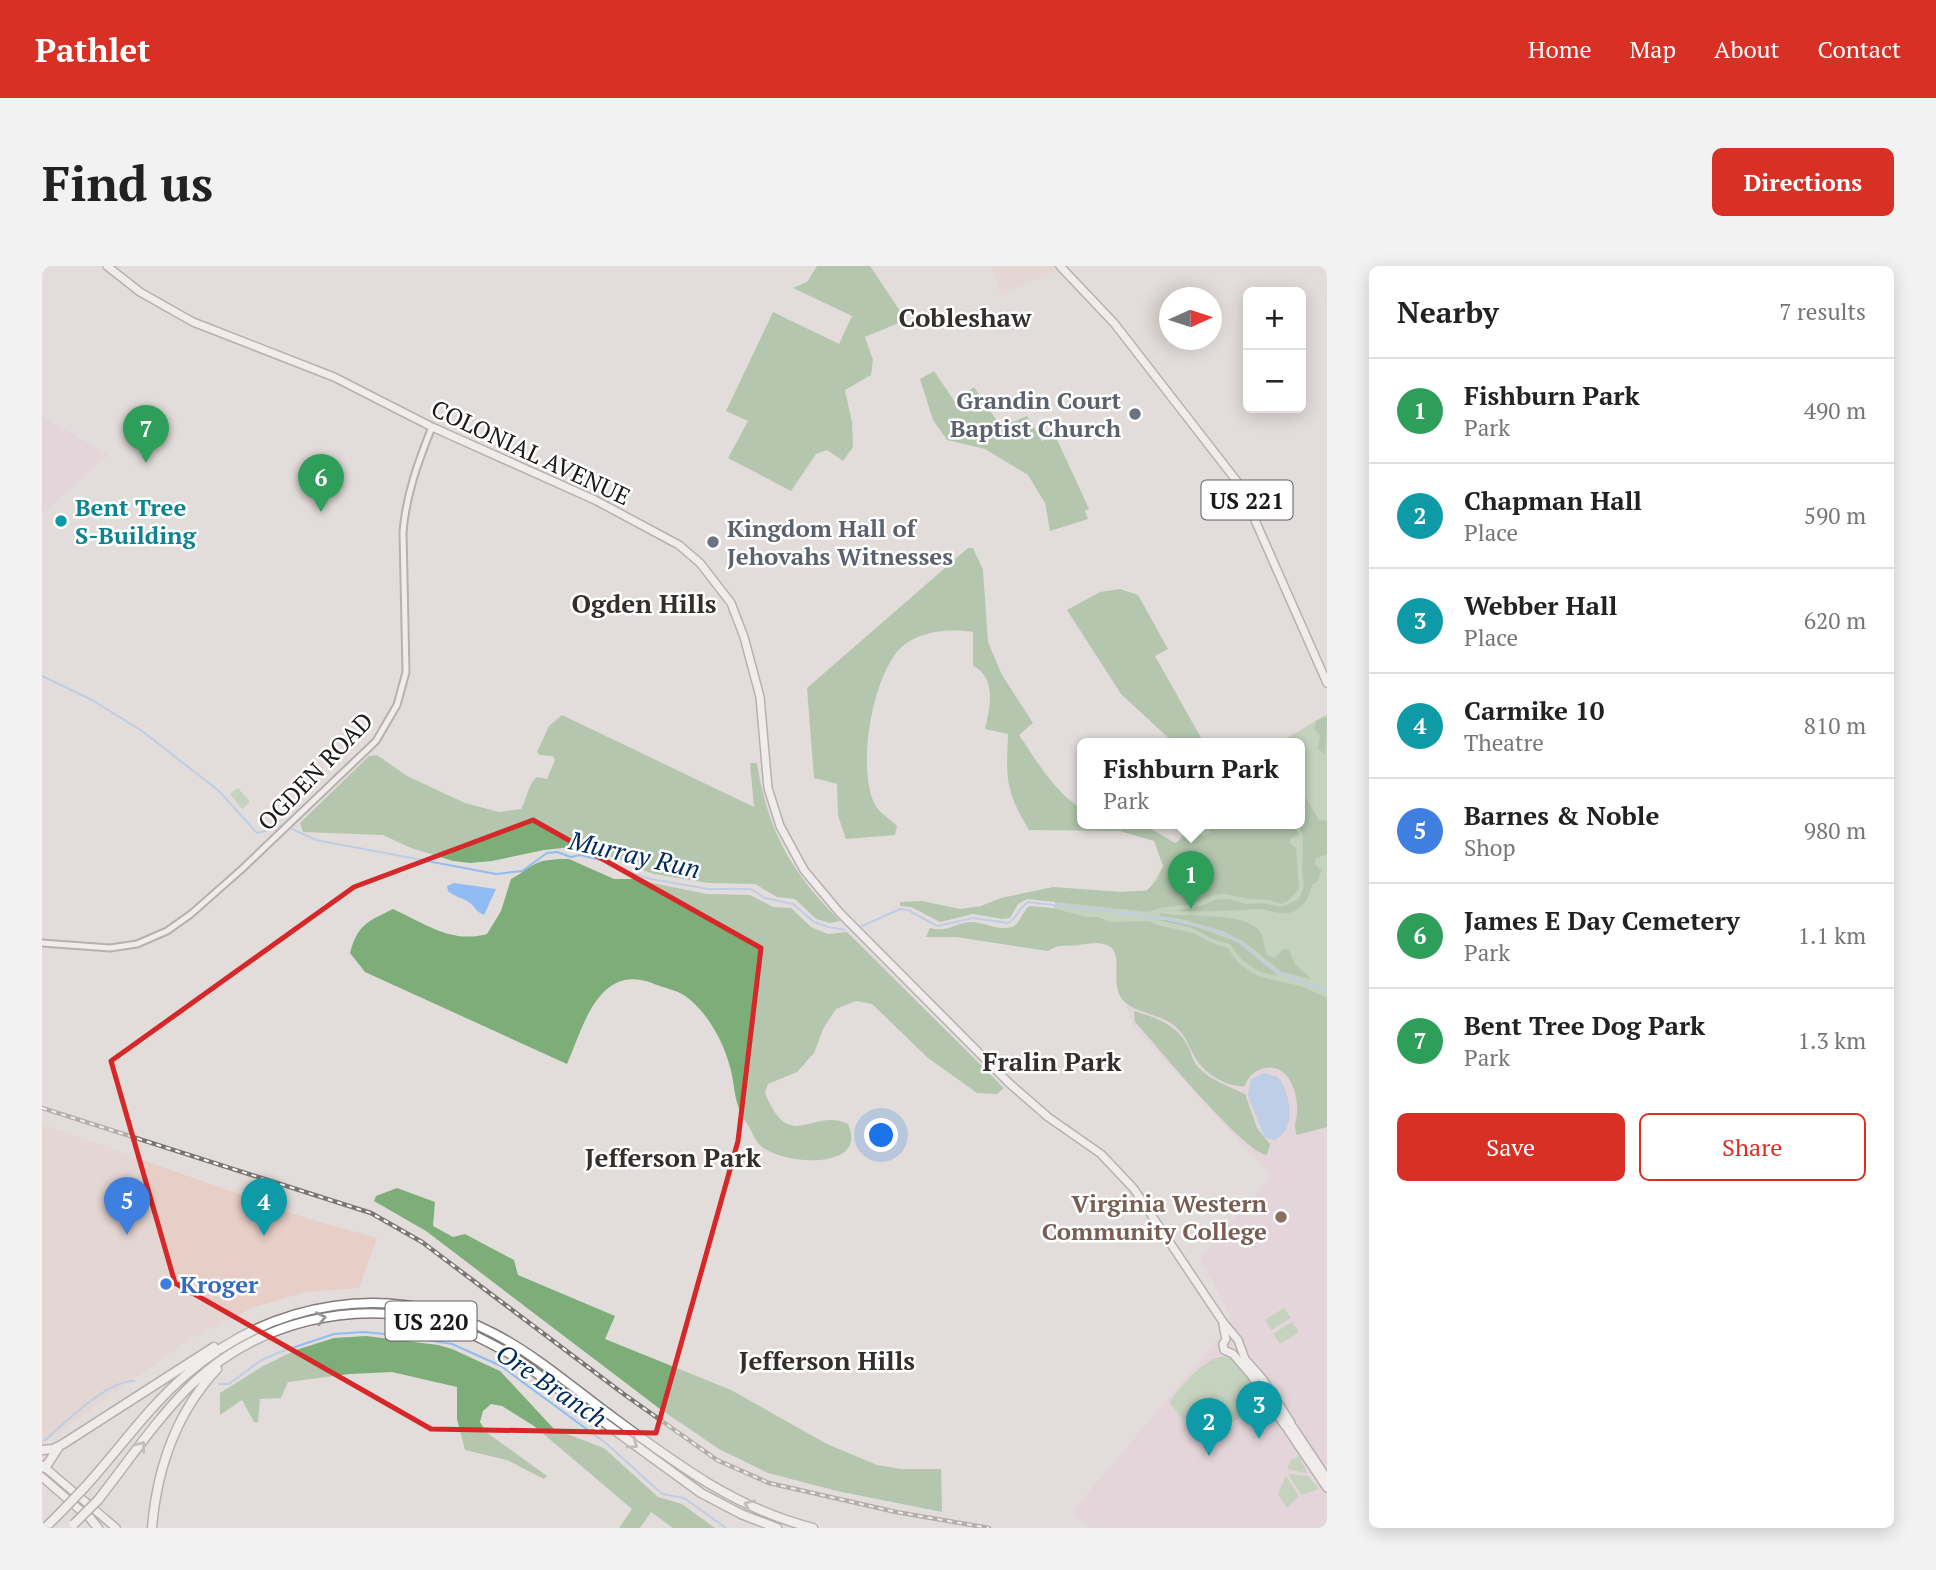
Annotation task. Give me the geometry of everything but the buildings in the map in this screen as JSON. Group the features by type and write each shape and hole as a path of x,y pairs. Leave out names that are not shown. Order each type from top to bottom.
{"highway":[{"name":"US 220","path":"45,1528 184,1376 240,1336 285,1316 348,1304 406,1305 463,1319 495,1334 715,1489 754,1508 813,1528"},
{"name":"US 220","path":"72,1526 98,1500 177,1400 201,1376 229,1355 277,1331 327,1316 358,1313 386,1314 442,1324 471,1334 510,1354 701,1493 741,1514 777,1528"},
{"path":"43,1470 52,1453 63,1444 203,1353 240,1336"},
{"path":"152,1528 166,1458 175,1429 198,1391 229,1355"},
{"path":"42,1450 63,1444"},
{"path":"90,1518 100,1528"}],"main road":[{"name":"COLONIAL AVENUE","path":"107,266 140,292 193,322 322,372 432,427 595,500 679,545 711,574 732,603 753,664 760,697 765,772 774,810 796,858 814,886 1017,1090 1048,1117 1095,1149 1122,1174 1223,1322 1230,1338"},
{"name":"US 221","path":"1059,266 1114,323 1239,484 1327,683"},
{"path":"1327,1478 1289,1426 1259,1386 1233,1354 1224,1350 1223,1344 1230,1338 1240,1342 1240,1348 1289,1426 1327,1488"},
{"path":"1233,1354 1240,1348"},
{"path":"43,1470 90,1518"},
{"path":"43,1470 116,1528"}],"street":[{"name":"OGDEN ROAD","path":"42,943 110,948 137,944 156,937 191,914 296,820 376,741 397,705 407,672 403,532 405,510 432,427"}],"highlighted area":[{"path":"533,820 761,948 738,1141 656,1433 431,1429 175,1283 111,1061 354,887"}],"shaded area":[{"path":"991,266 1066,266 1001,295"},
{"path":"42,416 108,455 42,514"},
{"name":"Virginia Western Community College","path":"1120,949 1327,1098 1327,1528 1089,1528 1072,1512 1233,1321 1200,1258 1271,1176 1132,1024 1115,965"},
{"path":"42,1124 306,1218 377,1238 359,1288 306,1292 254,1307 189,1340 42,1444"}],"green space":[{"path":"817,266 870,266 906,320 865,337 873,360 871,375 845,390 852,422 853,447 843,461 827,450 816,454 791,491 728,458 748,421 726,411 773,312 839,344 852,316 793,288 807,282"},
{"path":"934,371 955,402 974,387 1001,427 1027,416 1042,441 1055,435 1089,509 1085,511 1088,519 1050,531 1045,503 1028,475 985,449 947,440 933,420 920,379"},
{"path":"968,548 973,548 983,570 988,642 1002,675 1033,723 1019,735 1055,785 1077,806 1077,829 1151,829 1175,843 1181,840 1188,829 1196,829 1203,836 1209,834 1210,829 1296,829 1299,835 1291,838 1289,842 1296,848 1299,889 1288,901 1281,904 1225,894 1148,912 1027,899 1018,904 1010,918 973,914 940,922 911,907 900,906 900,902 922,901 960,909 1053,887 1146,891 1157,880 1163,866 1154,841 1120,831 1029,830 1011,794 1007,762 1008,734 985,729 990,703 989,685 981,671 973,666 973,632 941,631 910,641 894,656 879,688 869,728 867,769 874,803 897,826 895,835 846,839 838,816 837,784 814,778 807,688"},
{"path":"1120,589 1138,595 1168,649 1155,656 1201,738 1169,738 1121,694 1067,610 1100,592"},
{"path":"1327,714 1327,1093 1121,945 1053,926 1056,888 1119,892 1149,890 1185,829 1305,829 1305,738 1287,738"},
{"path":"562,715 754,807 750,763 757,763 768,810 784,849 808,885 840,921 830,923 816,919 795,899 777,897 755,884 708,883 654,874 620,859 571,847 470,863 453,861 411,848 383,835 303,832 300,823 369,756 377,755 407,776 465,803 499,812 521,809 534,780 537,777 547,779 555,760 553,756 540,755 537,752 549,726"},
{"path":"1327,718 1325,755 1318,748 1320,736 1314,729 1316,721"},
{"path":"238,788 250,802 242,809 230,794"},
{"path":"1305,797 1319,820 1327,821 1327,854 1315,859 1316,866 1322,870 1299,909 1290,913 1257,909 1176,911 1214,900 1228,899 1247,904 1263,903 1282,907 1299,899 1304,885 1303,836 1300,829 1305,829"},
{"path":"569,859 614,879 633,879 707,894 750,895 773,907 791,908 811,927 828,934 847,932 1004,1088 997,1094 977,1093 928,1058 872,1004 856,1001 836,1009 824,1027 814,1053 797,1072 768,1084 765,1093 783,1122 793,1126 835,1120 848,1124 851,1139 847,1150 836,1157 822,1160 788,1158 762,1147 756,1140 738,1106 729,1064 720,1041 700,1009 678,992 634,979 618,982 595,1002 567,1064 365,972 350,953 360,930 376,917 393,909 450,934 487,934 501,911 511,879 539,862"},
{"path":"1029,906 1053,908 1110,922 1149,921 1193,933 1228,948 1244,967 1253,973 1306,988 1327,998 1327,1127 1297,1135 1296,1096 1289,1079 1277,1069 1256,1071 1245,1086 1225,1083 1207,1072 1175,1026 1127,1004 1122,999 1116,979 1114,951 1108,946 1097,943 1056,947 1048,951 956,937 926,937 930,928 942,929 967,922 1012,927"},
{"path":"1160,913 1225,917 1249,923 1260,932 1267,955 1275,958 1283,949 1289,950 1295,964 1311,979 1282,972 1243,941 1220,930 1159,916"},
{"path":"1158,920 1192,925 1240,943 1279,976 1250,966 1230,944 1215,940 1192,928"},
{"path":"1134,1011 1172,1027 1188,1046 1194,1062 1201,1070 1216,1081 1245,1094 1257,1128 1270,1144 1267,1155 1240,1137 1200,1096 1135,1022"},
{"path":"397,1188 435,1202 433,1226 453,1237 465,1234 514,1260 518,1275 615,1316 605,1339 731,1390 827,1444 877,1465 901,1469 941,1469 942,1512 837,1491 768,1473 719,1449 660,1409 426,1231 374,1201 376,1196"},
{"path":"1284,1308 1291,1318 1271,1330 1265,1320"},
{"path":"1292,1322 1299,1332 1280,1344 1273,1334"},
{"path":"366,1336 438,1345 500,1371 554,1429 604,1448 658,1497 682,1504 715,1528 673,1528 651,1512 640,1528 619,1528 632,1509 534,1426 502,1406 491,1404 483,1411 480,1422 486,1432 547,1476 544,1479 507,1460 465,1450 457,1419 457,1387 392,1372 288,1382 281,1398 260,1399 258,1422 254,1422 242,1400 220,1415 220,1393 263,1366 296,1350 334,1338"},
{"path":"1225,1356 1236,1361 1264,1402 1231,1423 1202,1431 1194,1415 1183,1420 1170,1401 1201,1367"},
{"path":"1299,1456 1307,1473 1287,1469 1291,1460"},
{"path":"1288,1474 1308,1476 1319,1489 1301,1495"},
{"path":"1286,1476 1299,1496 1287,1508 1278,1494"}],"water":[{"path":"454,883 496,889 484,915 470,903 448,891 447,886"},
{"path":"1264,1073 1278,1077 1289,1102 1286,1129 1274,1140 1266,1138 1263,1133 1248,1096 1251,1079"}],"waterway":[{"name":"Murray Run","path":"42,676 92,700 142,731 219,791 257,833 284,824"},
{"name":"Murray Run","path":"292,829 316,840 496,874 522,871 547,853 557,852 571,857 580,855 605,861 651,879 708,889 751,889 765,898 793,904 814,922 845,930"},
{"name":"Murray Run","path":"860,927 900,909 908,910 937,926 973,918 1008,923 1028,902 1125,913 1172,920 1219,932 1236,940 1273,969 1327,991"},
{"name":"Ore Branch","path":"219,1384 229,1384 260,1361 280,1352 334,1334 363,1332 452,1344 501,1366 607,1444 662,1494 684,1498 726,1528"},
{"name":"Ore Branch","path":"45,1440 99,1395 123,1383 134,1381"}],"railway":[{"path":"42,1108 371,1213 422,1242 625,1395 717,1460 769,1483 896,1512 989,1528"}],"place":[{"name":"Grandin Court Baptist Church","path":"1135,414"},
{"name":"Bent Tree Dog Park","path":"146,463"},
{"name":"James E Day Cemetery","path":"321,512"},
{"name":"Bent Tree S-Building","path":"61,521"},
{"name":"Kingdom Hall of Jehovahs Witnesses","path":"713,542"},
{"name":"Fishburn Park","path":"1191,909"},
{"name":"Virginia Western Community College","path":"1281,1217"},
{"name":"Barnes & Noble","path":"127,1235"},
{"name":"Carmike 10","path":"264,1236"},
{"name":"Kroger","path":"166,1284"},
{"name":"Webber Hall","path":"1259,1439"},
{"name":"Chapman Hall","path":"1209,1456"}],"district":[{"name":"Cobleshaw","path":"965,317"},
{"name":"Ogden Hills","path":"644,603"},
{"name":"Fralin Park","path":"1052,1061"},
{"name":"Jefferson Park","path":"673,1157"},
{"name":"Jefferson Hills","path":"827,1360"}]}
